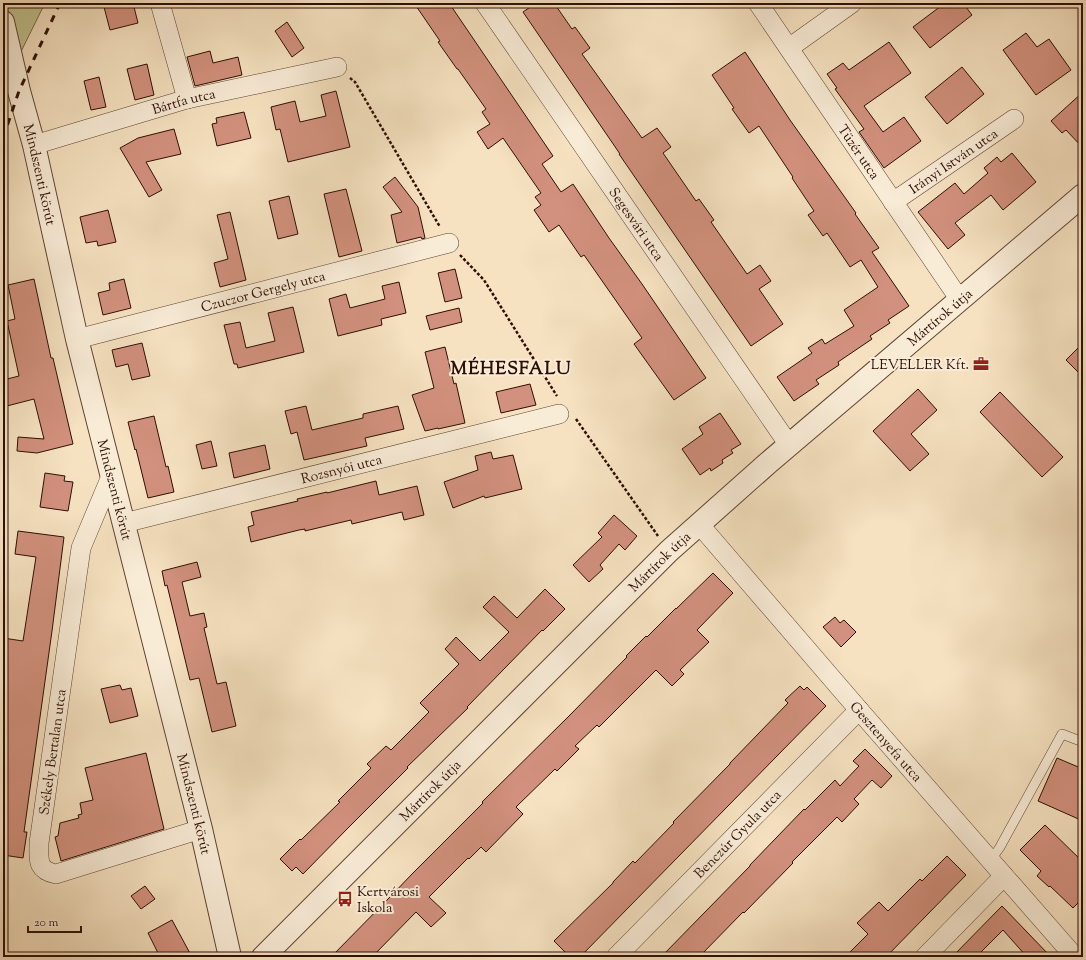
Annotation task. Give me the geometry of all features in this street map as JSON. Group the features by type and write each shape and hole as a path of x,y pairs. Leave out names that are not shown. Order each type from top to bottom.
{"street":[{"path":"160,3 187,100"},
{"name":"Segesvári utca","path":"485,3 789,445"},
{"name":"Tüzér utca","path":"758,3 960,300"},
{"path":"789,48 852,3"},
{"name":"Mindszenti körút","path":"3,22 34,145 77,339 201,829 230,957"},
{"name":"Bártfa utca","path":"34,145 187,100 337,67"},
{"name":"Irányi István utca","path":"893,202 1014,119"},
{"name":"Mártírok útja","path":"263,957 669,551 768,463 1083,195"},
{"name":"Czuczor Gergely utca","path":"77,339 449,243"},
{"name":"Rozsnyói utca","path":"124,523 559,414"},
{"name":"Székely Bertalan utca","path":"112,474 81,548 39,842 40,864 43,869 56,874 201,829"},
{"name":"Gesztenyefa utca","path":"699,524 1075,957"},
{"name":"Benczúr Gyula utca","path":"616,957 859,710"},
{"path":"925,957 1004,876"}],"lane":[{"path":"991,860 1000,847 1062,734 1083,742"}],"path":[{"path":"337,67 355,82 449,243 484,280 557,396 559,414 574,416 669,551"}],"green space":[{"path":"3,3 45,3 3,88"}],"building":[{"path":"121,3 133,3 138,23 110,30 104,7"},
{"path":"414,3 449,3 553,156 542,164 561,192 573,184 706,378 674,400 634,344 642,338 584,255 581,257 559,225 549,232 534,210 541,205 535,197 541,193 503,138 488,149 477,132 490,124 482,112 486,109 438,42 440,41"},
{"path":"536,3 554,3 572,29 575,27 590,48 582,54 642,138 657,128 671,147 663,153 696,201 699,199 714,220 711,222 747,274 760,265 771,281 759,289 783,324 751,346 523,12"},
{"path":"945,3 963,3 972,15 930,48 913,27"},
{"path":"287,22 304,48 292,57 275,31"},
{"path":"1026,33 1037,47 1049,39 1071,70 1036,95 1003,50"},
{"path":"889,42 911,73 864,106 883,132 904,117 921,141 884,168 859,132 864,129 835,89 837,88 827,74 843,63 849,70"},
{"path":"210,51 213,63 238,57 242,75 195,86 187,57"},
{"path":"745,52 790,120 879,248 872,252 909,306 888,320 890,323 870,336 872,339 838,362 839,365 816,380 819,384 794,401 777,377 812,353 808,348 822,339 825,344 854,326 844,310 878,287 861,260 850,267 827,233 823,236 808,215 814,211 759,126 749,133 732,109 734,108 712,75"},
{"path":"147,64 154,95 135,100 127,69"},
{"path":"962,67 984,94 947,124 925,97"},
{"path":"99,77 106,107 91,110 84,81"},
{"path":"336,91 350,147 288,162 280,129 276,130 271,107 295,101 300,122 326,116 321,95"},
{"path":"1083,92 1083,148 1066,130 1062,133 1051,121"},
{"path":"244,112 251,138 217,146 212,124 217,123 216,118"},
{"path":"174,129 181,154 146,162 162,190 149,197 120,148 138,138"},
{"path":"1012,153 1036,182 1003,210 991,195 955,223 965,235 948,249 918,212 955,183 964,194 988,173 984,168 997,157 1001,162"},
{"path":"395,177 418,207 425,238 422,239 421,237 397,243 391,215 402,212 383,187"},
{"path":"346,189 362,251 339,257 324,194"},
{"path":"289,196 298,234 278,239 269,201"},
{"path":"108,210 116,242 98,246 97,241 86,243 80,217"},
{"path":"230,212 246,280 220,287 214,263 228,259 217,215"},
{"path":"455,269 462,298 445,302 438,273"},
{"path":"34,279 51,358 53,358 73,444 37,453 17,451 18,437 44,439 34,399 3,407 3,380 19,376 7,321 15,319 8,285"},
{"path":"124,279 131,308 103,315 98,293 110,290 109,283"},
{"path":"399,282 406,313 381,319 382,325 338,336 329,299 346,294 350,308 385,299 382,286"},
{"path":"293,307 304,352 238,368 237,364 234,364 224,325 240,322 246,348 275,341 268,313"},
{"path":"459,308 462,322 430,330 426,316"},
{"path":"142,343 150,376 132,380 128,364 116,367 112,350"},
{"path":"1083,343 1083,377 1066,360"},
{"path":"445,347 454,384 456,383 465,423 425,431 412,395 434,388 425,352"},
{"path":"530,384 536,405 501,413 496,392"},
{"path":"918,389 937,410 911,434 929,454 910,471 873,431"},
{"path":"1000,392 1063,457 1042,477 980,412"},
{"path":"306,406 312,430 363,418 363,414 398,406 404,429 365,438 367,446 304,460 297,432 291,434 285,411"},
{"path":"720,413 741,444 731,450 733,453 722,460 723,463 711,471 710,468 700,475 682,449 703,434 699,427"},
{"path":"154,416 166,467 168,466 174,492 148,498 128,422"},
{"path":"211,441 217,466 202,469 196,445"},
{"path":"265,445 270,469 234,478 229,453"},
{"path":"491,452 493,459 513,455 522,489 485,498 484,496 453,508 444,482 478,470 475,456"},
{"path":"45,473 65,476 64,481 73,482 68,511 40,507"},
{"path":"376,481 379,495 417,486 424,515 404,520 402,512 352,524 351,520 305,531 305,529 299,530 251,542 248,527 254,525 251,512 298,501 297,499"},
{"path":"614,515 637,536 625,550 619,544 600,565 603,569 589,582 573,565 602,537 598,533"},
{"path":"18,531 64,537 24,832 27,832 23,858 3,855 3,638 23,641 36,557 15,554"},
{"path":"197,562 201,577 182,582 190,616 204,613 207,627 204,628 217,684 226,682 236,726 212,732 199,678 190,680 167,585 165,586 162,571"},
{"path":"713,573 733,593 697,630 709,642 680,670 684,674 672,686 656,670 599,727 597,725 575,746 579,749 557,771 555,769 516,807 523,814 486,852 481,847 429,897 446,913 431,927 416,912 372,957 331,957 483,803 482,802 627,657 626,656"},
{"path":"545,589 565,609 543,631 542,630 467,707 468,708 407,767 408,768 303,874 296,867 292,871 280,859 340,802 338,801 371,768 367,764 386,746 391,750 429,712 420,703 459,664 445,649 456,637 480,661 509,632 483,607 494,596 517,618"},
{"path":"835,617 840,623 844,620 856,632 841,647 823,627"},
{"path":"120,685 122,690 131,688 138,716 110,723 101,689"},
{"path":"800,686 804,690 807,687 826,706 580,957 570,957 554,941 613,883 633,861 635,863 674,823 673,822 788,703 785,700"},
{"path":"865,749 892,776 881,788 872,780 854,799 859,804 842,822 837,817 699,957 661,957 804,809 805,810 835,780 840,786 859,766 853,761"},
{"path":"146,753 164,829 61,861 55,837 58,836 60,823 79,818 78,815 82,814 80,803 93,800 85,768"},
{"path":"1057,758 1083,769 1083,821 1038,801"},
{"path":"1045,825 1083,862 1083,898 1073,908 1037,876 1041,871 1020,850"},
{"path":"947,856 966,875 886,957 845,957 868,934 857,923 879,902 888,911 920,879 922,881"},
{"path":"145,886 155,899 141,909 131,896"},
{"path":"1002,906 1051,957 1027,957 1003,930 976,957 952,957"},
{"path":"172,920 192,957 160,957 148,933"}],"railway":[{"path":"3,138 19,91 60,3"}],"place":[{"name":"LEVELLER Kft.","path":"981,364"},
{"name":"Kertvárosi Iskola","path":"345,899"}],"district":[{"name":"MÉHESFALU","path":"511,368"}]}
